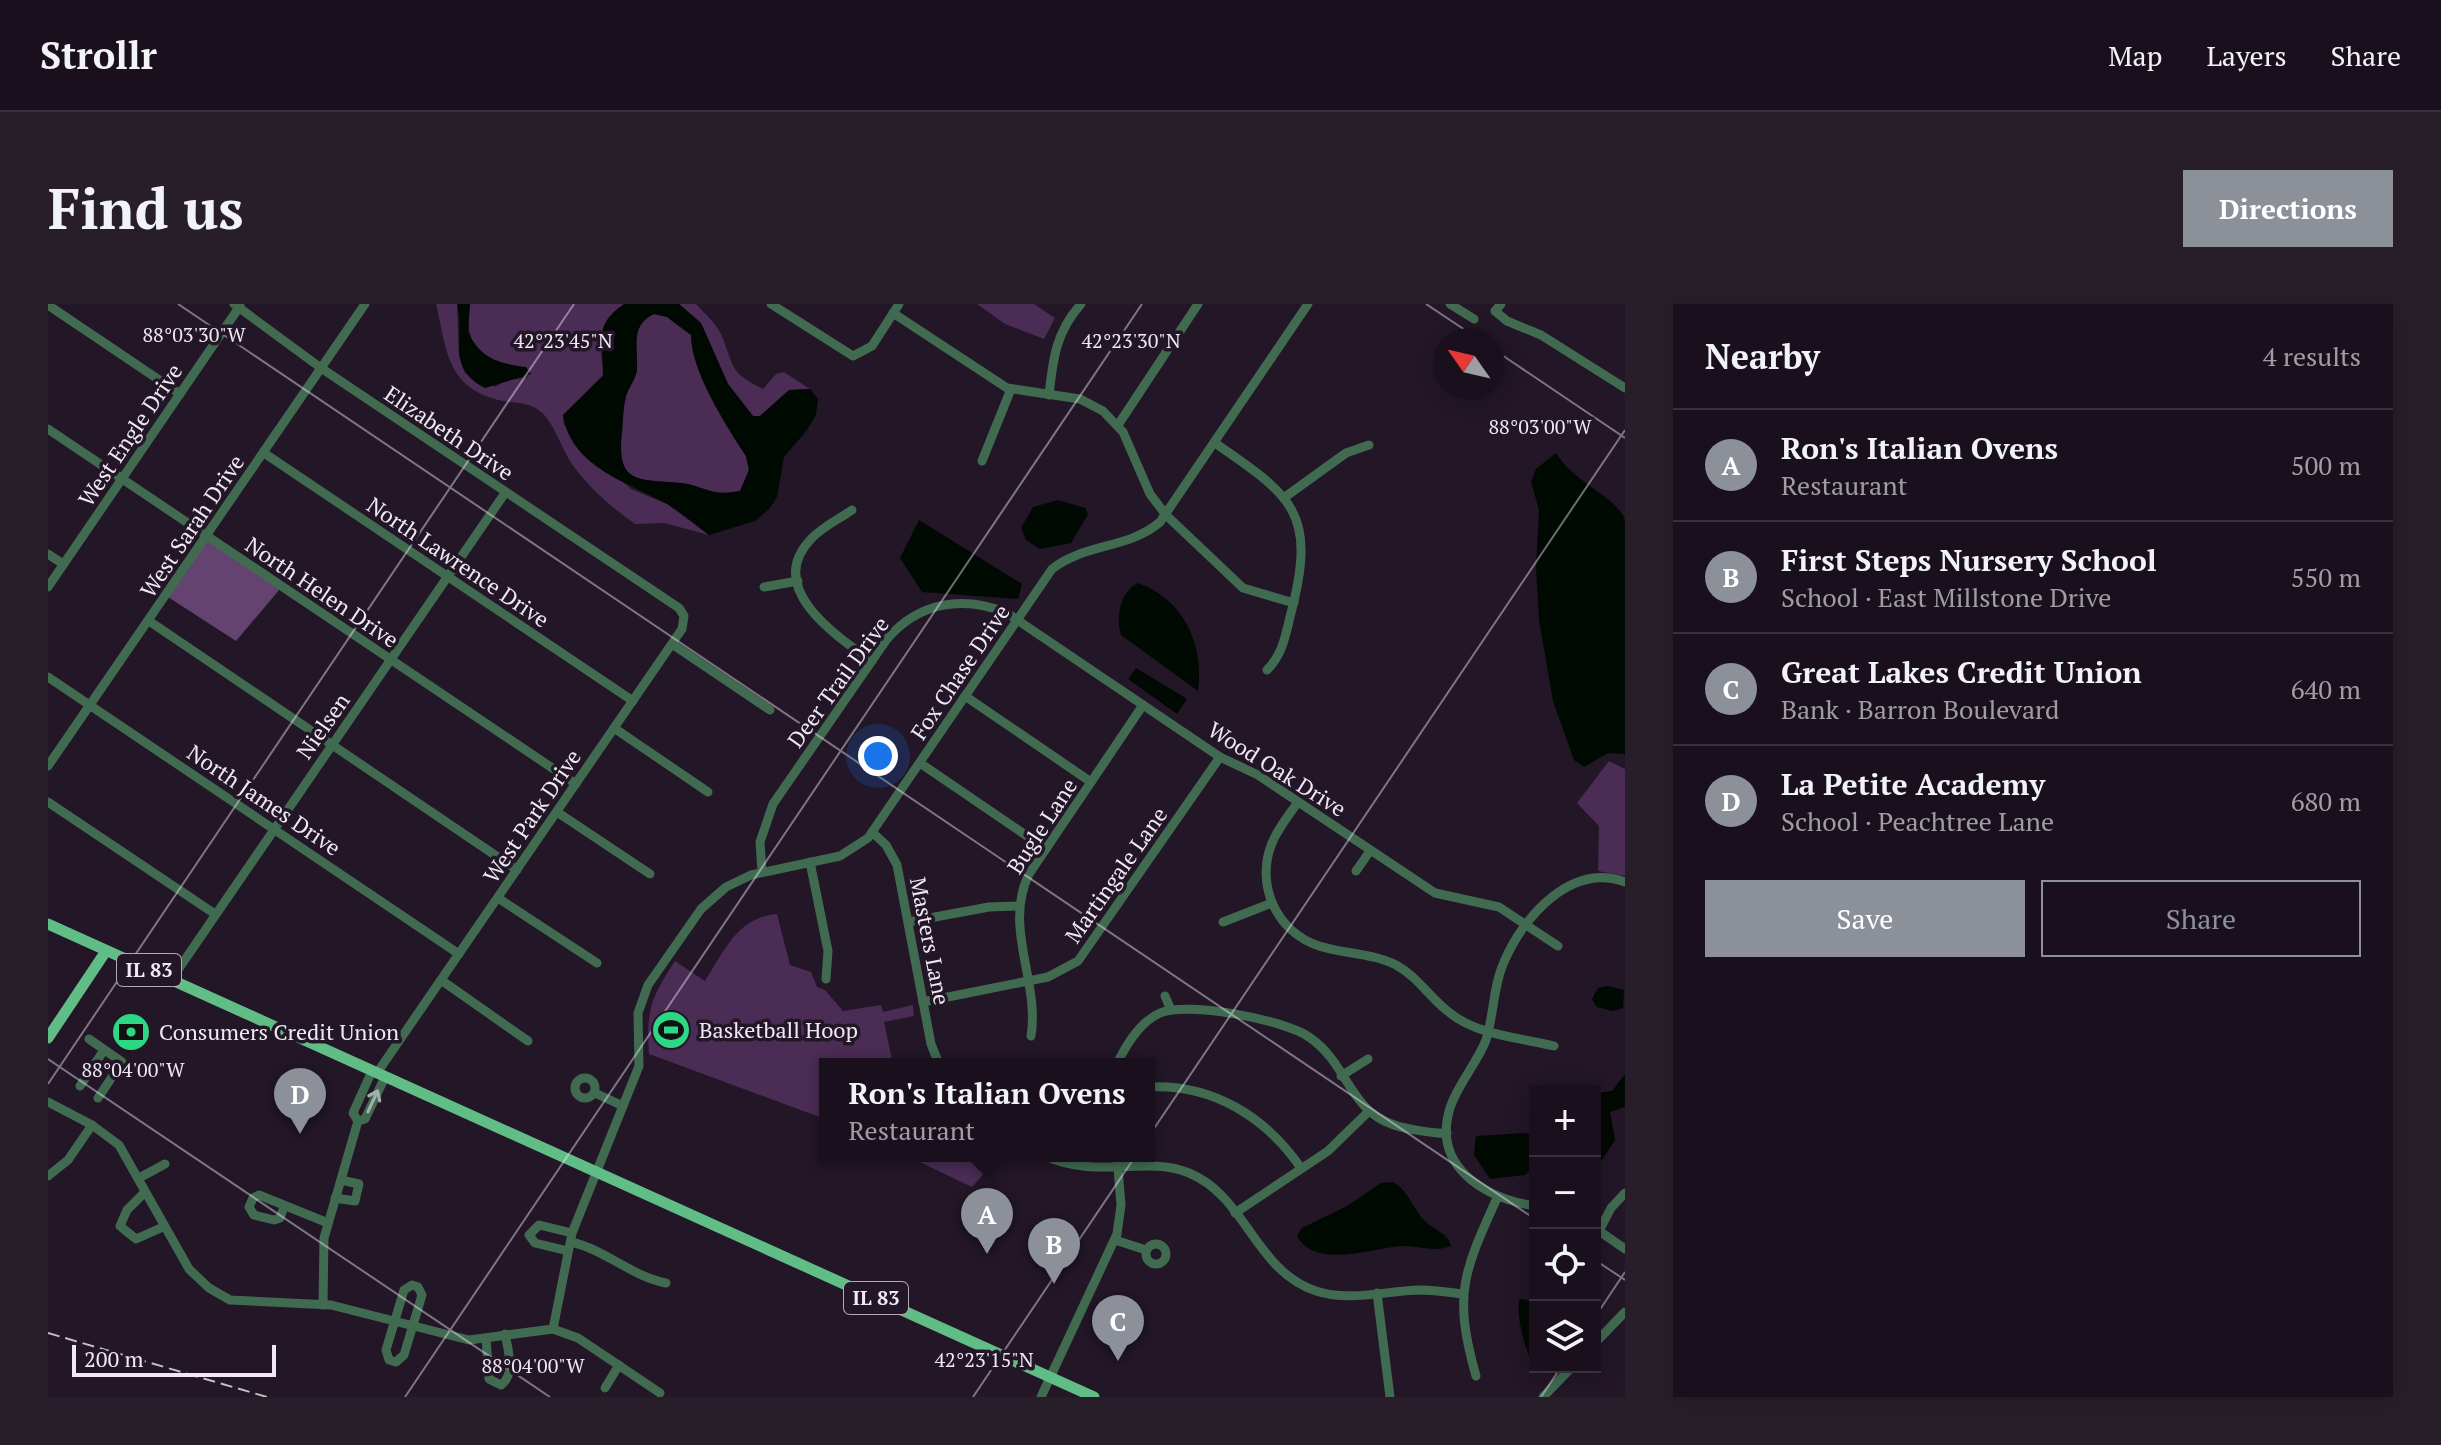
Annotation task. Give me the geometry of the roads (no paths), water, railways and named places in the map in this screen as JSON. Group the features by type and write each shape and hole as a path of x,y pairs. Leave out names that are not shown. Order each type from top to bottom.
{"main road":[{"name":"IL 83","path":"48,924 1094,1397"},
{"path":"48,1038 106,951"}],"street":[{"name":"West Sarah Drive","path":"48,766 365,304"},
{"path":"771,304 842,352 858,356 872,346 896,308 1011,389 1090,403 1118,425 1155,502 1166,515 1243,588 1294,603"},
{"path":"1049,395 1056,343 1066,321 1081,304"},
{"path":"1118,425 1198,304"},
{"name":"Fox Chase Drive","path":"553,1329 570,1242 595,1171 639,1066 638,1013 648,985 709,900 738,879 850,851 872,832 1052,569 1068,557 1142,535 1166,515 1308,304"},
{"path":"1450,304 1474,319"},
{"path":"48,305 180,394"},
{"name":"Elizabeth Drive","path":"238,305 321,368 647,587"},
{"name":"West Engle Drive","path":"48,587 238,305"},
{"path":"1498,308 1507,321 1541,335 1625,388"},
{"path":"982,461 1011,389"},
{"name":"North Helen Drive","path":"48,429 576,784"},
{"path":"1215,443 1273,482 1285,497 1300,530 1303,552 1294,603 1280,658 1267,670"},
{"path":"1285,497 1346,453 1369,445"},
{"name":"North Lawrence Drive","path":"264,453 633,701"},
{"name":"Nielsen","path":"171,980 505,493"},
{"path":"852,510 806,544 797,563 798,581 805,602 820,624 872,661"},
{"path":"48,554 63,564"},
{"path":"764,587 798,581"},
{"name":"West Park Drive","path":"341,1180 358,1121 353,1113 682,629 684,616 679,608 647,587"},
{"name":"Deer Trail Drive","path":"762,872 760,842 773,804 872,661 903,622 938,605 979,603 1016,620"},
{"name":"Wood Oak Drive","path":"1016,620 1220,757 1258,775 1445,898 1491,904 1558,946"},
{"path":"149,621 517,870"},
{"path":"672,644 770,710"},
{"name":"North James Drive","path":"48,677 459,954"},
{"path":"965,696 1091,782"},
{"name":"Bugle Lane","path":"1031,1036 1034,1019 1019,906 1025,883 1143,705"},
{"path":"614,728 708,792"},
{"name":"Martingale Lane","path":"923,1002 1055,974 1087,953 1220,757"},
{"path":"920,763 1046,849"},
{"path":"48,802 215,914"},
{"path":"1298,802 1278,832 1268,855 1266,879 1272,903 1286,925 1307,941 1399,967 1423,985 1450,1013 1489,1030 1554,1046"},
{"path":"557,812 650,874"},
{"name":"Masters Lane","path":"872,832 886,845 897,865 923,1002 937,1058"},
{"path":"1356,871 1370,851"},
{"path":"810,862 828,951 826,979"},
{"path":"1529,1205 1497,1198 1468,1178 1456,1161 1447,1133 1450,1107 1479,1056 1489,1030 1504,961 1527,925 1542,907 1567,886 1598,878 1625,882"},
{"path":"498,898 597,963"},
{"path":"1223,922 1272,903"},
{"path":"908,922 989,907 1019,906"},
{"path":"441,980 528,1041"},
{"path":"1165,996 1171,1010"},
{"path":"1121,1058 1141,1027 1171,1010 1195,1010 1290,1027 1320,1046 1368,1112 1398,1127 1447,1133"},
{"path":"89,1039 122,1062 98,1098"},
{"path":"80,1086 104,1050"},
{"path":"1341,1076 1368,1059"},
{"path":"1155,1087 1192,1090 1241,1109 1280,1140 1301,1168"},
{"path":"595,1093 623,1106"},
{"path":"48,1102 92,1125 119,1145 163,1227 197,1279 230,1300 323,1305 455,1339 553,1329 578,1338 660,1393"},
{"path":"1235,1213 1338,1143 1368,1112"},
{"path":"48,1176 68,1160 92,1125"},
{"path":"1063,1162 1083,1169 1162,1167 1187,1172 1213,1187 1272,1263 1302,1286 1348,1296 1421,1290 1462,1294"},
{"path":"1041,1397 1115,1240 1121,1205 1117,1162"},
{"path":"139,1178 165,1164"},
{"path":"323,1305 322,1250 335,1198 341,1180 359,1184 355,1201 335,1198"},
{"path":"144,1193 127,1210 120,1226 136,1239 163,1227"},
{"path":"1598,1229 1625,1193"},
{"path":"1476,1376 1462,1319 1462,1294 1471,1258 1497,1198"},
{"path":"284,1207 328,1223"},
{"path":"1601,1233 1625,1249"},
{"path":"1115,1240 1146,1250"},
{"path":"570,1242 604,1252 644,1279 666,1283"},
{"path":"412,1285 418,1287 422,1295 413,1326 404,1355 396,1362 389,1360 386,1350 394,1321 404,1290 412,1285"},
{"path":"1377,1293 1390,1397"},
{"path":"1601,1337 1625,1312"},
{"path":"486,1338 489,1379 501,1385 508,1377 510,1360 505,1334"},
{"path":"605,1388 619,1365"},
{"path":"1543,1397 1566,1373"}],"railway":[{"path":"48,1333 267,1397"}],"place":[{"name":"Basketball Hoop","path":"671,1030"},
{"name":"Consumers Credit Union","path":"131,1032"},
{"name":"La Petite Academy","path":"300,1134"},
{"name":"Ron's Italian Ovens","path":"987,1254"},
{"name":"First Steps Nursery School","path":"1054,1284"},
{"name":"Great Lakes Credit Union","path":"1118,1361"}]}
